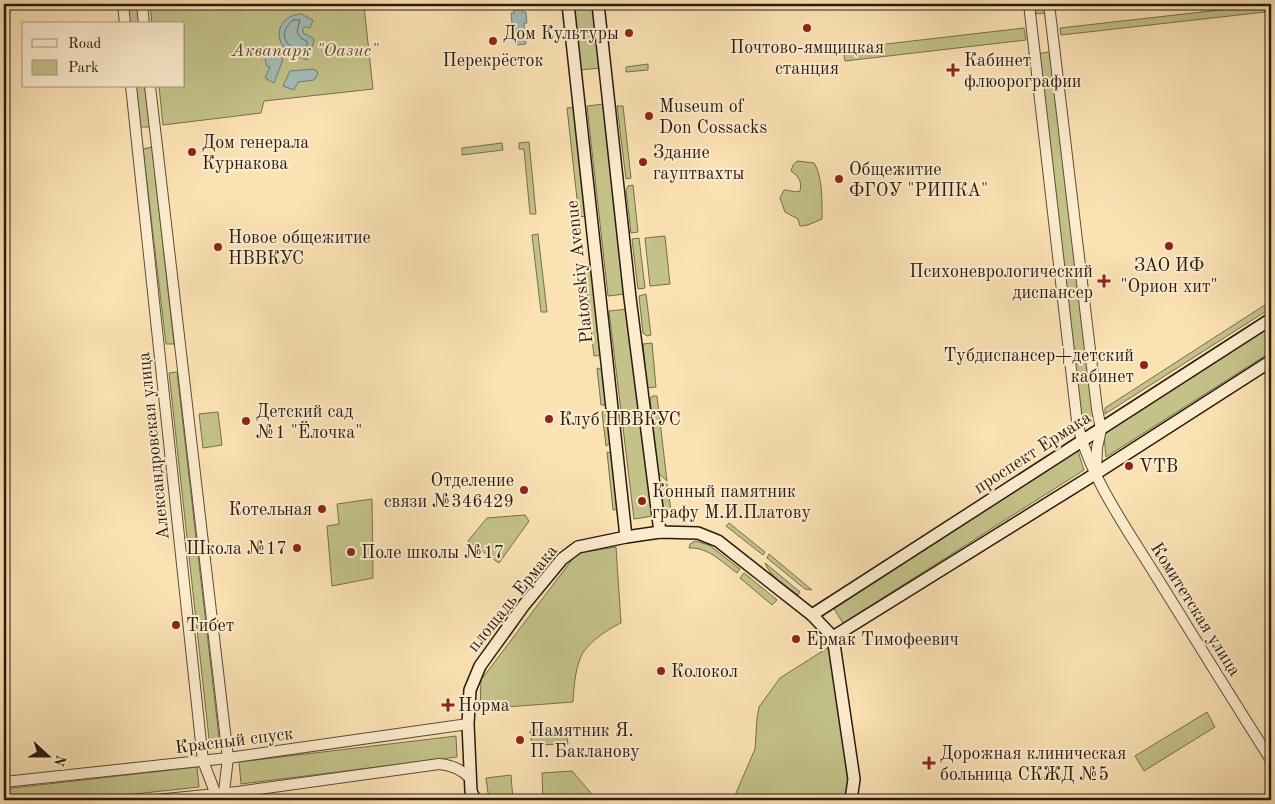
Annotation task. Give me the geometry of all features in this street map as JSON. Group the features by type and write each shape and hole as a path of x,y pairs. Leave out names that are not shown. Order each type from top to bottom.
{"main road":[{"name":"Platovskiy Avenue","path":"568,4 626,537"},
{"path":"598,4 630,298 660,532"},
{"name":"проспект Ермака","path":"812,615 1271,319"},
{"path":"851,800 854,779 832,637 1095,474 1271,361"},
{"name":"площадь Ермака","path":"471,797 468,724 470,690 480,666 524,605 562,559 578,547 660,532 698,533 718,541 812,615 832,637"}],"street":[{"path":"123,4 125,22"},
{"path":"142,4 144,22"},
{"name":"Комитетская улица","path":"1030,4 1077,421 1081,441 1095,474 1143,555 1271,760"},
{"path":"1049,4 1094,389 1101,429 1095,474"},
{"name":"Александровская улица","path":"131,88 203,761 220,796"},
{"path":"150,88 228,758 220,796"},
{"name":"Красный спуск","path":"4,782 228,758 468,724"},
{"path":"155,800 220,796 438,764 450,765 470,778"}],"green space":[{"path":"128,4 138,4 140,22 130,22"},
{"name":"Аквапарк \"Оазис\"","path":"150,4 360,4 364,6 373,89 264,101 261,113 163,125 159,88 185,88 185,22 152,22"},
{"path":"573,4 594,4 600,68 580,70"},
{"path":"1033,4 1045,4 1046,13 1034,14"},
{"path":"1264,5 1265,12 1061,35 1060,28"},
{"path":"1024,28 1026,40 845,61 843,49"},
{"path":"1053,51 1094,415 1082,424 1037,54"},
{"path":"648,64 648,70 626,72 626,67"},
{"path":"136,88 146,88 150,127 140,127"},
{"path":"604,104 625,294 608,296 587,106"},
{"path":"617,106 623,106 631,178 626,179"},
{"path":"576,107 588,216 579,217 567,108"},
{"path":"529,142 536,214 530,214 524,149 519,149 519,143"},
{"path":"502,143 503,150 462,155 462,148"},
{"path":"152,147 174,344 166,344 143,149"},
{"path":"797,161 814,163 819,175 822,198 822,219 800,226 798,219 785,212 780,198 784,190 800,191 801,185 799,180 791,171"},
{"path":"633,185 638,232 631,233 626,190 628,186"},
{"path":"538,234 547,312 541,312 532,235"},
{"path":"665,236 670,284 650,286 645,238"},
{"path":"639,238 645,288 638,289 632,239"},
{"path":"595,265 606,355 594,356 584,266"},
{"path":"646,294 651,335 647,336 643,333 639,296"},
{"path":"1271,301 1271,308 1105,414 1105,408"},
{"path":"628,309 653,516 634,519 609,311"},
{"path":"1271,320 1271,352 1106,457 1103,427"},
{"path":"652,343 656,387 647,388 643,344"},
{"path":"597,368 602,370 608,405 601,405"},
{"path":"177,372 220,746 210,748 169,373"},
{"path":"657,396 667,481 658,473 650,398"},
{"path":"609,411 612,435 611,440 606,446 602,412"},
{"path":"218,412 222,445 203,448 199,414"},
{"path":"1077,448 1084,470 843,623 833,607"},
{"path":"607,452 614,456 620,509 613,510"},
{"path":"660,484 667,484 671,510 668,514 663,513"},
{"name":"Поле школы №17","path":"372,499 373,578 332,586 327,526 339,524 337,504"},
{"path":"525,515 529,521 499,563 468,541 487,518"},
{"path":"729,523 765,552 763,555 726,526"},
{"path":"695,541 709,545 740,569 737,573 709,553 696,548 689,548 690,544"},
{"path":"616,547 621,623 598,638 583,653 578,664 573,702 480,709 481,680 574,557 579,553"},
{"path":"769,554 812,590 805,589 767,558"},
{"path":"765,563 800,592 798,595 775,577"},
{"path":"744,573 777,600 772,605 740,578"},
{"path":"829,647 848,763 849,792 845,800 733,800 755,749 759,707 780,678"},
{"path":"1207,712 1215,727 1144,771 1135,756"},
{"path":"565,726 568,744 532,745 530,731"},
{"path":"456,736 457,757 241,784 239,762"},
{"path":"197,767 199,787 79,800 4,800 4,789"},
{"path":"572,771 597,800 543,800 542,773"},
{"path":"511,775 513,800 489,800 486,778"}],"water":[{"path":"513,4 522,4 522,12 526,12 527,23 524,23 526,44 517,45 515,24 512,24 511,13 514,13"},
{"path":"301,14 313,20 310,28 303,28 303,33 313,38 314,41 307,60 288,51 280,39 279,33 283,22 294,15"},
{"path":"270,52 279,54 283,59 274,83 265,78 270,67 267,66 265,60"},
{"path":"313,69 318,74 314,80 298,82 294,90 283,86 290,71"}],"place":[{"name":"Почтово-ямщицкая станция","path":"807,28"},
{"name":"Дом Культуры","path":"629,33"},
{"name":"Перекрёсток","path":"493,41"},
{"name":"Кабинет флюорографии","path":"953,70"},
{"name":"Museum of Don Cossacks","path":"649,116"},
{"name":"Дом генерала Курнакова","path":"192,152"},
{"name":"Здание гауптвахты","path":"643,162"},
{"name":"Общежитие ФГОУ \"РИПКА\"","path":"839,179"},
{"name":"ЗАО ИФ \"Орион хит\"","path":"1169,246"},
{"name":"Новое общежитие НВВКУС","path":"218,247"},
{"name":"Психоневрологический диспансер","path":"1104,281"},
{"name":"Тубдиспансер+детский кабинет","path":"1144,365"},
{"name":"Клуб НВВКУС","path":"549,419"},
{"name":"Детский сад №1 \"Ёлочка\"","path":"246,421"},
{"name":"VTB","path":"1129,466"},
{"name":"Отделение связи №346429","path":"524,490"},
{"name":"Конный памятник графу М.И.Платову","path":"642,501"},
{"name":"Котельная","path":"322,509"},
{"name":"Школа №17","path":"297,548"},
{"name":"Поле школы №17","path":"351,552"},
{"name":"Тибет","path":"176,625"},
{"name":"Ермак Тимофеевич","path":"796,639"},
{"name":"Колокол","path":"661,671"},
{"name":"Норма","path":"448,705"},
{"name":"Памятник Я. П. Бакланову","path":"520,740"},
{"name":"Дорожная клиническая больница СКЖД №5","path":"929,763"}]}
